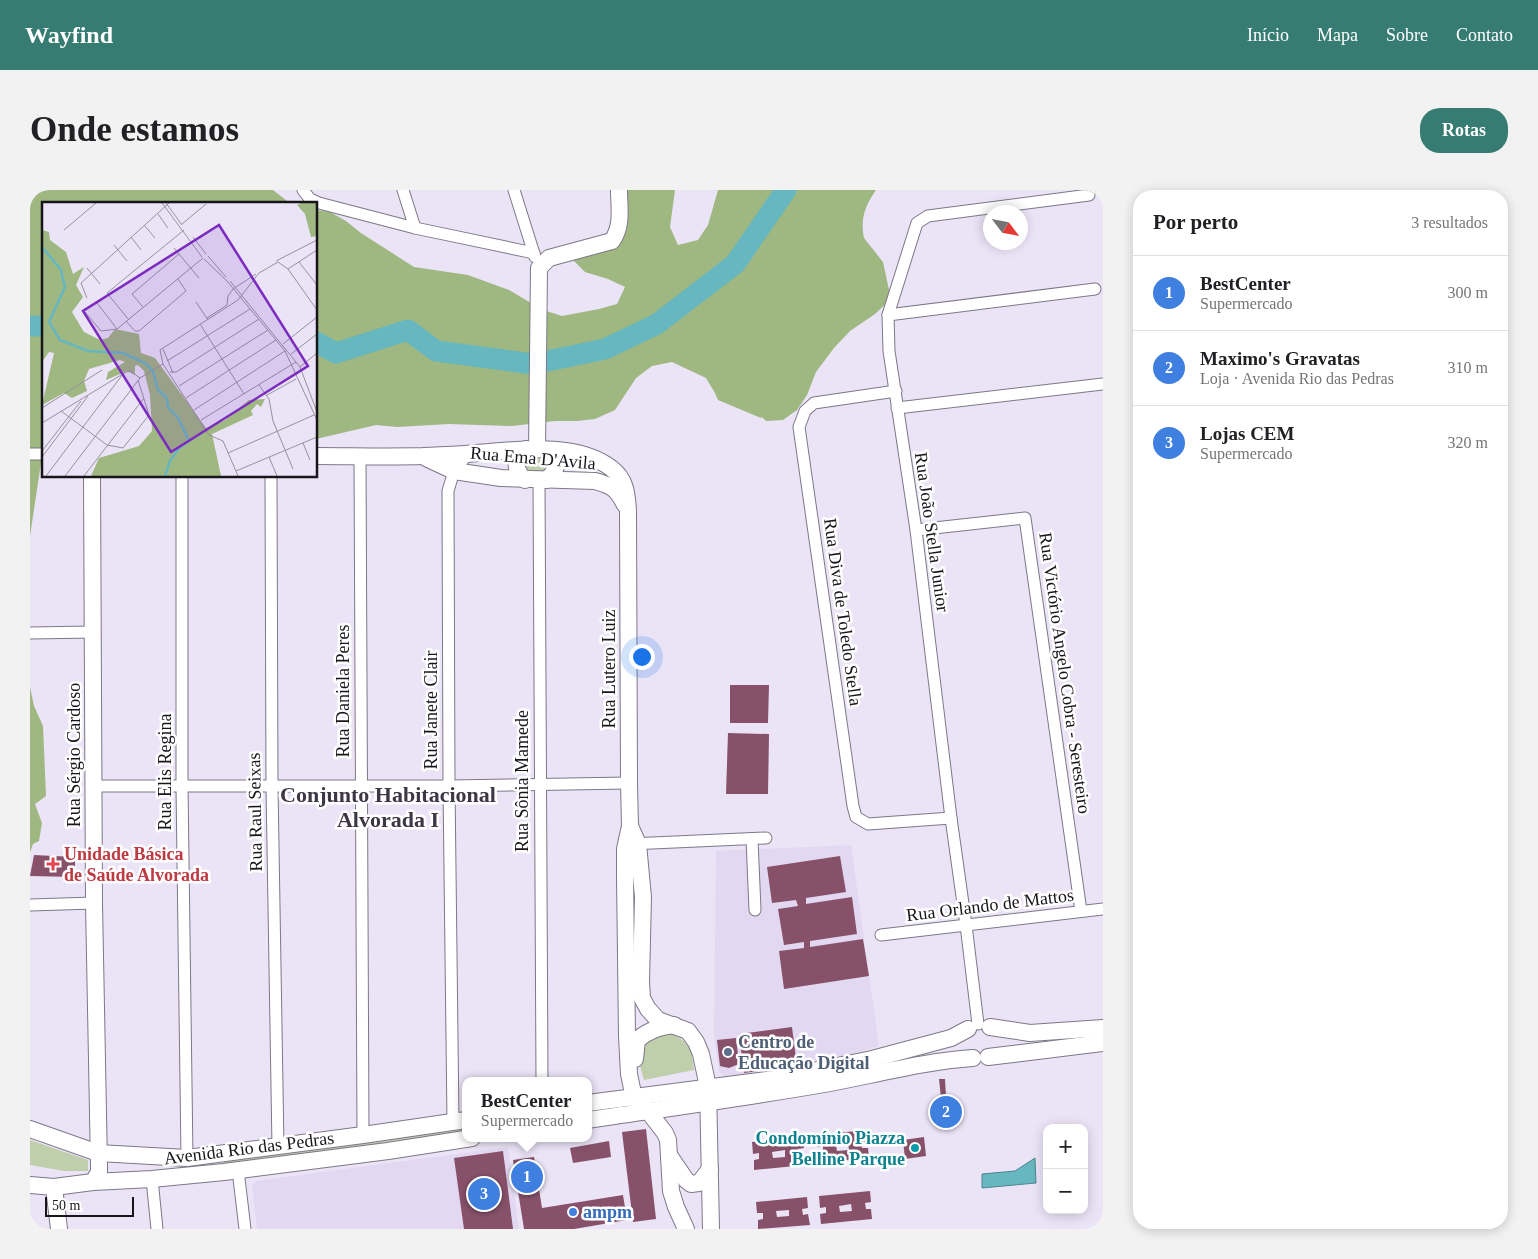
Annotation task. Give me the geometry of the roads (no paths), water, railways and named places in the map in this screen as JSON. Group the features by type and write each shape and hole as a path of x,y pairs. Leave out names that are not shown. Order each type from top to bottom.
{"street":[{"path":"303,190 310,199 317,202"},
{"path":"404,190 415,228"},
{"path":"514,190 537,261 538,450"},
{"path":"318,203 537,261 612,241 617,233 620,215 618,191"},
{"name":"Rua João Stella Junior","path":"979,1027 916,530 897,408 888,315 917,223 928,216 1089,195"},
{"path":"888,315 1095,289"},
{"path":"897,408 1103,384"},
{"name":"Rua Diva de Toledo Stella","path":"896,391 814,402 805,411 799,427 856,817 868,824 951,818"},
{"path":"538,450 556,458 557,466 554,474 537,480 518,473 516,464 519,454 538,450"},
{"name":"Rua Ema D'Avila","path":"421,456 538,450 575,453 592,457 621,476 627,491 628,511"},
{"name":"Rua Janete Clair","path":"459,1121 449,786 448,491 454,470 468,454"},
{"path":"318,456 421,456"},
{"name":"Rua Daniela Peres","path":"360,456 362,1136"},
{"name":"Rua Ema D'Avila","path":"421,456 454,470 501,478 595,481 608,484 618,492 628,511"},
{"name":"Rua Sérgio Cardoso","path":"92,478 94,902 99,1172 93,1182"},
{"name":"Rua Elis Regina","path":"182,478 182,786 187,1158"},
{"name":"Rua Raul Seixas","path":"271,478 272,786 278,1147"},
{"name":"Rua Sônia Mamede","path":"537,480 542,1077"},
{"name":"Rua Lutero Luiz","path":"628,511 630,826 643,898 642,998 648,1009 658,1020 688,1031 696,1042 701,1054 709,1095 712,1229"},
{"name":"Rua Victório Angelo Cobra - Seresteiro","path":"916,530 1025,518 1081,911"},
{"path":"30,633 93,632"},
{"path":"94,786 449,786 629,783"},
{"path":"632,844 766,838"},
{"path":"752,839 755,910"},
{"name":"Rua Lutero Luiz","path":"632,844 627,1036 629,1074 634,1098"},
{"path":"30,905 94,902"},
{"name":"Rua Orlando de Mattos","path":"881,936 1103,909"},
{"path":"629,1074 635,1063 637,1040 648,1031 674,1025"},
{"path":"592,1119 648,1111 774,1079 872,1059 950,1038 979,1027 1030,1033 1103,1028"},
{"path":"979,1027 997,1037 996,1049 981,1057 968,1055 963,1046 964,1034 979,1027"},
{"path":"592,1103 634,1098 709,1095 831,1082 947,1060 1103,1043"},
{"path":"634,1098 648,1111 665,1132 668,1140 671,1191 686,1229"},
{"name":"Avenida Rio das Pedras","path":"30,1129 98,1153 187,1158 362,1136 459,1121"},
{"name":"Avenida Rio das Pedras","path":"30,1185 54,1187 238,1170 462,1140"},
{"path":"669,1155 686,1180 691,1184 699,1183 710,1169"},
{"path":"238,1170 245,1229"},
{"path":"152,1179 157,1229"},
{"path":"54,1187 59,1229"}],"water":[{"path":"1035,1158 1036,1183 982,1188 982,1174 1015,1171"}],"waterway":[{"path":"318,343 336,353 408,330 436,351 533,364 605,349 657,324 735,264 786,190"},
{"path":"30,326 42,326"}],"place":[{"name":"Unidade Básica de Saúde Alvorada","path":"53,864"},
{"name":"Centro de Educação Digital","path":"728,1052"},
{"name":"Maximo's Gravatas","path":"946,1112"},
{"name":"Condomínio Piazza Belline Parque","path":"915,1148"},
{"name":"BestCenter","path":"527,1177"},
{"name":"Lojas CEM","path":"484,1194"},
{"name":"ampm","path":"573,1212"}],"district":[{"name":"Conjunto Habitacional Alvorada I","path":"388,806"}]}
